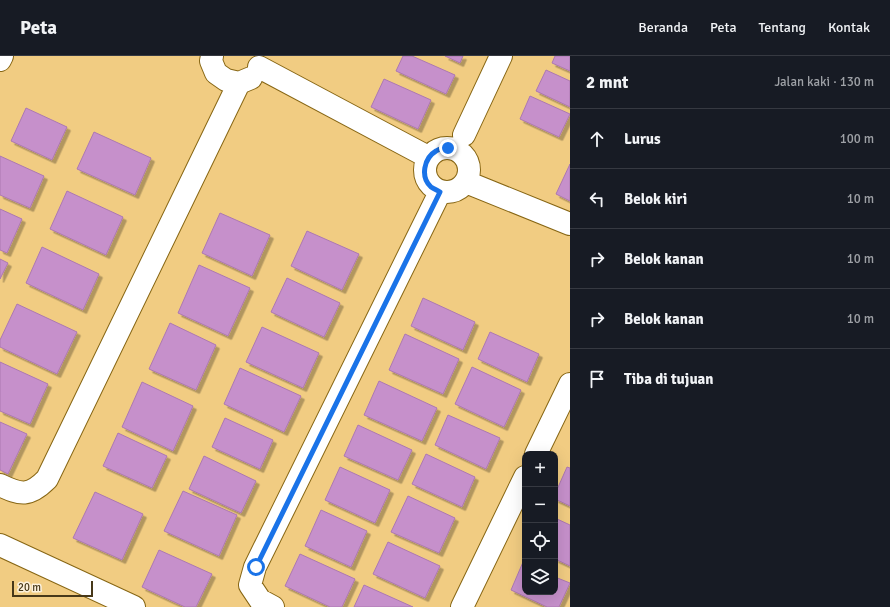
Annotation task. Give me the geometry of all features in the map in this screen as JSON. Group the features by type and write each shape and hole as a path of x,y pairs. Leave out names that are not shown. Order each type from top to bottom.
{"street":[{"path":"0,60 2,56"},
{"path":"212,56 212,61 216,72 226,80 239,83 251,78 260,62 428,157"},
{"path":"464,135 501,56"},
{"path":"0,485 22,493 40,487 47,479 239,83"},
{"path":"448,148 459,151 467,160 469,171 466,182 459,190 449,193 440,192 431,186 425,178 424,167 428,157 437,150 448,148"},
{"path":"466,182 570,224"},
{"path":"273,607 260,600 250,585 256,567 440,192"},
{"path":"537,451 570,384"},
{"path":"462,607 522,483"},
{"path":"0,545 134,607"}],"building":[{"path":"403,56 412,56 455,75 446,94 396,71"},
{"path":"445,56 463,56 460,63"},
{"path":"555,56 570,56 570,71 552,63"},
{"path":"546,70 570,81 570,107 536,91"},
{"path":"384,79 431,100 418,129 371,107"},
{"path":"530,96 570,114 559,137 520,119"},
{"path":"26,108 67,127 52,160 11,141"},
{"path":"94,132 151,158 135,195 77,169"},
{"path":"0,156 44,176 30,208 0,195"},
{"path":"570,164 570,201 556,194"},
{"path":"67,191 123,217 106,255 50,229"},
{"path":"0,209 22,219 7,253 0,250"},
{"path":"220,213 270,235 252,276 202,253"},
{"path":"307,231 359,254 342,290 291,266"},
{"path":"42,247 99,274 83,310 26,283"},
{"path":"0,259 8,263 0,279"},
{"path":"199,265 250,288 228,336 178,313"},
{"path":"287,278 340,303 324,337 271,312"},
{"path":"423,298 475,322 463,350 411,326"},
{"path":"17,304 77,332 57,374 0,347 0,340"},
{"path":"170,323 216,345 196,390 149,369"},
{"path":"262,327 319,353 303,388 246,362"},
{"path":"490,332 539,354 527,382 478,359"},
{"path":"405,334 459,359 443,394 389,370"},
{"path":"0,362 48,384 30,424 0,411"},
{"path":"472,367 521,390 504,427 455,404"},
{"path":"240,368 301,396 284,432 224,404"},
{"path":"379,381 437,408 422,441 364,415"},
{"path":"142,382 193,406 173,451 122,427"},
{"path":"448,415 500,438 486,469 435,445"},
{"path":"225,418 273,440 260,469 212,447"},
{"path":"0,422 27,434 8,474 0,470"},
{"path":"358,425 412,450 398,480 344,456"},
{"path":"118,433 167,456 152,488 103,466"},
{"path":"426,454 475,477 462,507 412,484"},
{"path":"204,456 256,481 241,513 189,489"},
{"path":"340,467 390,490 375,523 325,500"},
{"path":"567,467 570,468 570,506 558,500 558,487"},
{"path":"183,491 237,515 219,556 164,531"},
{"path":"95,492 143,514 122,560 73,538"},
{"path":"408,496 455,518 439,553 391,532"},
{"path":"321,510 367,531 351,567 305,546"},
{"path":"558,519 570,525 570,566 558,560"},
{"path":"388,542 440,566 425,598 373,574"},
{"path":"159,550 212,574 196,607 185,607 142,587"},
{"path":"300,554 355,579 342,607 330,607 285,586"},
{"path":"522,564 522,595 558,595 558,578 570,583 559,607 547,607 511,590"},
{"path":"364,585 413,607 354,607"}],"route":[{"path":"256,567 440,192 431,186 425,178 424,167 428,157 437,150 448,148"}]}
